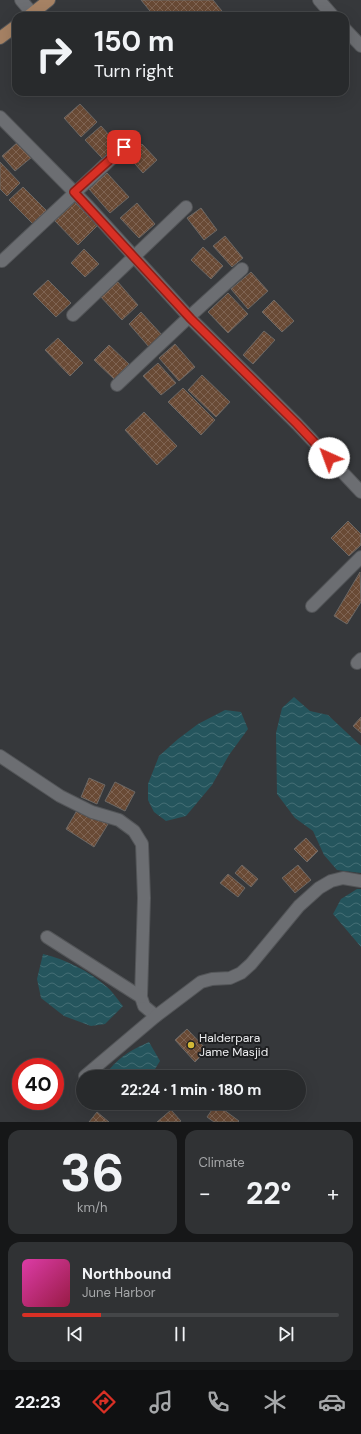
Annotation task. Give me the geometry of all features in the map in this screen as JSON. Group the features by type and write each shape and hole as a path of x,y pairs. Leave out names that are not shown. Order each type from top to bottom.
{"main road":[{"path":"34,12 49,0"},
{"path":"0,38 12,29"}],"street":[{"path":"21,0 28,12"},
{"path":"319,0 330,12"},
{"path":"349,33 361,46"},
{"path":"0,117 74,192 189,317 297,424 361,492"},
{"path":"2,260 124,147"},
{"path":"73,315 135,258 186,207"},
{"path":"117,386 242,269"},
{"path":"312,606 361,557"},
{"path":"0,756 60,796 92,812 119,820 134,831 142,844 144,898 141,998 144,1006 156,1016"},
{"path":"92,1070 156,1016 201,982 212,979 230,978 241,973 251,964 299,906 331,880 343,878 361,881"},
{"path":"47,937 141,998"}],"water":[{"path":"294,697 310,711 328,715 361,746 361,873 337,870 324,855 313,831 295,818 277,794 276,733 282,708"},
{"path":"225,710 241,712 248,729 229,755 212,785 186,816 166,821 154,812 148,800 148,784 159,756 198,724"},
{"path":"357,889 361,889 361,947 333,914 341,899"},
{"path":"43,954 68,962 85,971 109,989 123,1006 105,1024 91,1026 64,1016 41,998 37,979"},
{"path":"149,1042 160,1061 154,1070 109,1070 116,1062 136,1048"}],"building":[{"path":"141,0 213,0 223,12 151,12"},
{"path":"80,104 97,122 81,137 64,118"},
{"path":"101,126 118,145 103,159 85,140"},
{"path":"18,142 32,157 15,171 2,156"},
{"path":"142,144 157,160 143,173 128,156"},
{"path":"0,162 20,183 7,196 0,189"},
{"path":"107,173 129,197 110,213 89,189"},
{"path":"23,187 47,211 33,224 9,200"},
{"path":"75,202 98,225 78,245 55,221"},
{"path":"137,203 155,224 139,238 120,218"},
{"path":"201,208 217,230 204,240 187,218"},
{"path":"225,236 243,258 232,267 213,246"},
{"path":"203,247 223,266 211,279 191,260"},
{"path":"84,249 99,264 85,277 71,263"},
{"path":"251,272 268,291 248,309 231,289"},
{"path":"48,280 71,303 56,317 33,294"},
{"path":"117,281 138,305 122,320 100,296"},
{"path":"228,293 248,314 228,333 208,312"},
{"path":"274,300 294,321 282,332 262,312"},
{"path":"141,312 162,335 149,347 129,324"},
{"path":"264,331 275,340 253,364 243,355"},
{"path":"58,338 83,363 70,376 45,350"},
{"path":"175,344 195,367 179,381 159,358"},
{"path":"109,345 129,364 114,379 94,360"},
{"path":"158,363 176,383 161,395 143,376"},
{"path":"202,375 230,402 216,417 188,390"},
{"path":"183,388 215,420 201,435 168,402"},
{"path":"144,412 177,446 157,465 125,430"},
{"path":"348,521 361,534 361,545 349,556 331,538"},
{"path":"360,572 361,602 347,624 334,616"},
{"path":"361,717 361,733 353,726"},
{"path":"89,778 105,785 97,804 81,797"},
{"path":"115,782 135,792 125,811 105,801"},
{"path":"79,807 108,824 94,847 66,829"},
{"path":"306,838 318,851 307,862 294,849"},
{"path":"242,865 258,879 251,887 235,873"},
{"path":"298,865 311,880 295,893 282,878"},
{"path":"228,874 245,888 238,897 220,883"},
{"name":"Halderpara Jame Masjid","path":"187,1029 207,1050 195,1062 175,1040"},
{"path":"171,1110 181,1121 179,1122 157,1122"},
{"path":"212,1110 224,1110 239,1121 214,1122 207,1117"},
{"path":"97,1112 109,1122 89,1122"}],"place":[{"name":"Halderpara Jame Masjid","path":"191,1045"}],"route":[{"path":"124,147 74,192 191,319 297,424 329,458"}]}
